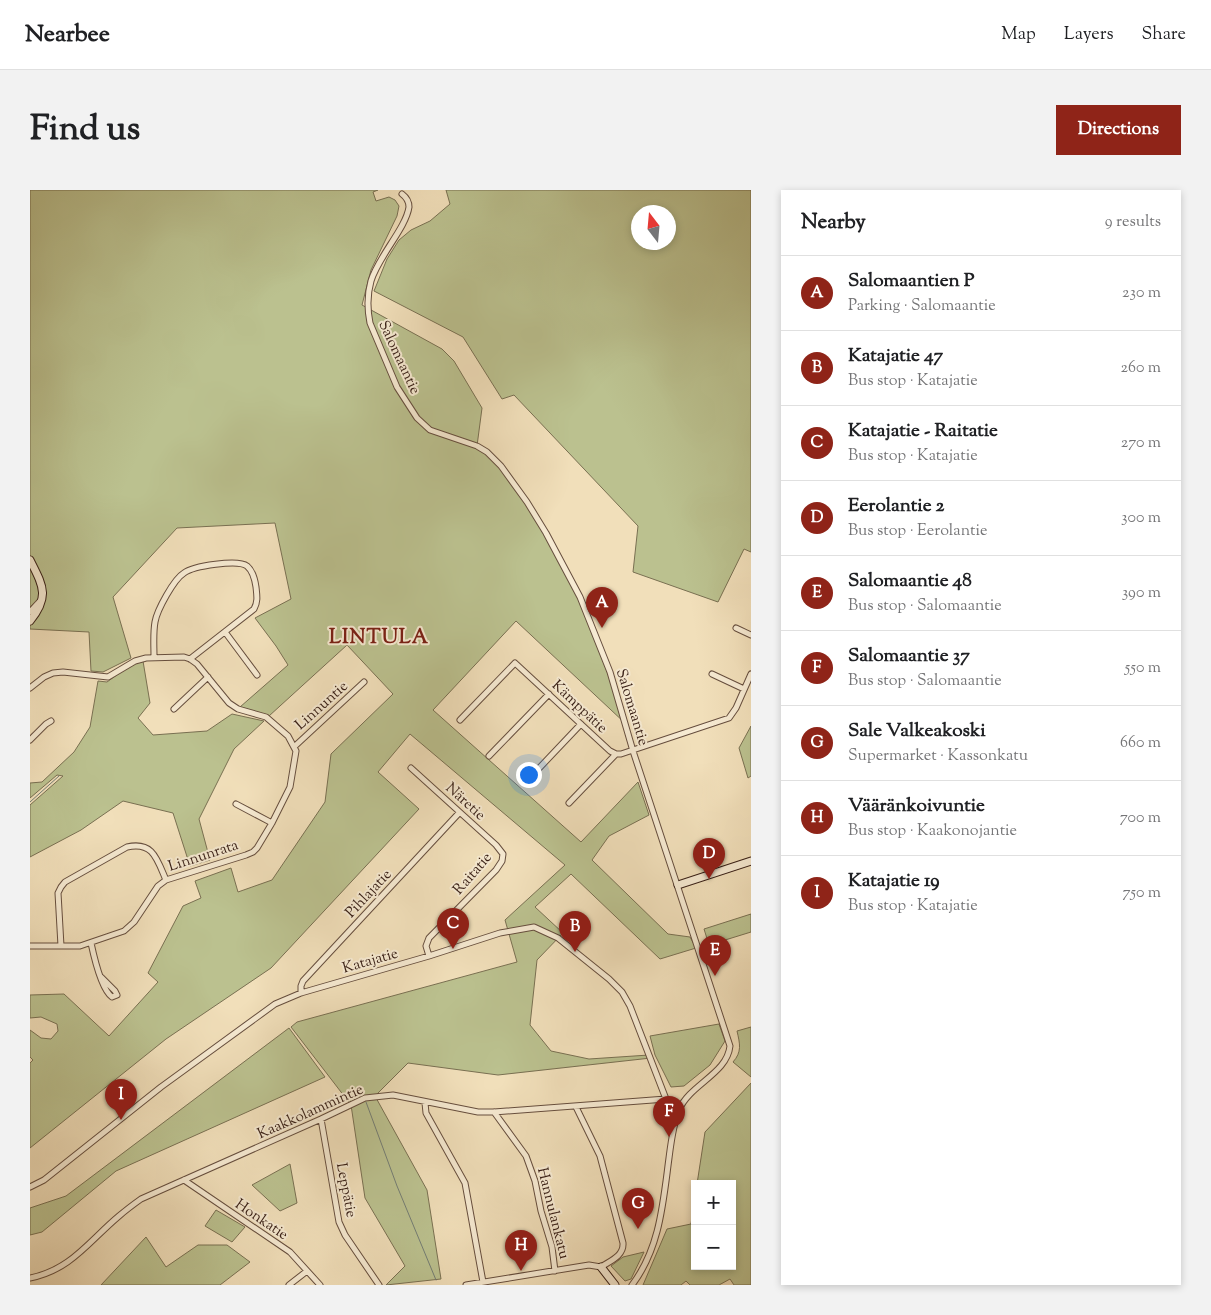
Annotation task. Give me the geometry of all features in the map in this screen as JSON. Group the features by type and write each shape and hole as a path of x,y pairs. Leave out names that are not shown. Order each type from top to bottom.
{"street":[{"name":"Salomaantie","path":"402,194 407,198 409,207 378,264 372,279 367,299 367,312 370,323 397,387 418,418 430,430 477,446 487,452 501,466 546,533 583,603 610,672 633,751 730,1046 727,1060 690,1094 680,1109 673,1129 657,1234 639,1275 632,1285"},
{"path":"30,560 42,586 43,598 38,610 30,621"},
{"path":"154,656 155,621 158,610 183,573 192,569 240,563 246,566 252,573 255,584 257,603 254,610 190,659"},
{"path":"30,612 43,598"},
{"path":"736,628 751,635"},
{"path":"225,632 257,675"},
{"path":"30,688 44,677 53,674 63,672 108,677 135,661 154,656 184,657 197,664 229,703 238,709 266,717 288,736 295,746"},
{"name":"Kämppätie","path":"460,720 516,663 610,751 616,754"},
{"path":"712,674 744,689"},
{"path":"570,804 616,754 633,751 729,718 736,708 751,674"},
{"path":"174,709 208,677"},
{"name":"Linnuntie","path":"295,746 364,682"},
{"path":"489,756 549,694"},
{"path":"30,740 51,721"},
{"path":"526,782 581,724"},
{"name":"Linnunrata","path":"30,946 80,946 127,930 158,886 166,880 253,852 272,823 290,787 296,757 295,746"},
{"name":"Näretie","path":"411,768 459,813 496,844 503,854"},
{"path":"236,804 272,823"},
{"name":"Pihlajatie","path":"302,992 301,986 303,981 459,813"},
{"path":"61,946 58,893 65,882 127,847 137,844 149,848 157,858 166,880"},
{"name":"Raitatie","path":"429,956 426,946 429,938 496,870 503,854"},
{"path":"678,885 751,861"},
{"name":"Katajatie","path":"30,1186 44,1180 161,1087 275,1004 302,992 429,956 500,933 534,927 558,938 609,979 622,992 630,1006 666,1099"},
{"path":"91,943 101,977"},
{"name":"Kaakkolammintie","path":"30,1278 51,1273 72,1260 119,1216 141,1199 365,1098 393,1095 425,1103 478,1112 576,1107 666,1099"},
{"path":"666,1099 680,1109"},
{"path":"425,1103 426,1113 465,1183 483,1282"},
{"path":"576,1107 600,1156 623,1243 621,1253 601,1267"},
{"name":"Hannulankatu","path":"494,1112 526,1156 535,1181 541,1211 552,1247 555,1271"},
{"name":"Leppätie","path":"322,1119 339,1222 345,1235 379,1285"},
{"name":"Honkatie","path":"184,1180 290,1252 320,1285"},
{"path":"466,1285 589,1265 601,1267 615,1285"},
{"path":"289,1285 307,1271"}],"green space":[{"path":"30,190 378,190 373,192 376,201 389,197 395,200 399,206 397,216 371,270 362,305 442,349 454,361 482,408 477,446 501,466 527,502 580,597 626,724 516,621 433,710 581,842 638,782 649,815 609,836 592,860 668,934 690,937 696,948 660,959 571,874 535,907 563,933 537,960 530,1025 551,1051 589,1059 649,1055 651,1058 498,1075 408,1063 375,1096 427,1190 441,1279 386,1285 405,1266 365,1198 351,1105 291,1027 297,1022 517,962 505,920 565,865 410,734 378,772 419,809 271,968 166,1039 30,1148 30,1063 33,1060 30,1057 30,1030 41,1038 51,1039 58,1031 57,1024 41,1017 30,1018 30,995 64,994 109,1036 158,982 148,973 183,906 201,898 195,881 231,868 238,892 272,880 325,802 331,754 393,694 347,645 269,716 240,707 288,665 255,618 291,599 275,523 177,528 113,597 131,658 103,672 91,671 89,632 30,629 30,620 43,598 30,561"},
{"path":"446,190 751,190 751,552 744,549 718,602 633,572 638,526 514,395 502,399 463,337 374,291 387,259 399,240 411,230 430,221 450,204"},
{"path":"30,566 39,589 39,600 30,607"},
{"path":"143,661 150,703 138,718 153,735 207,731 232,714 264,721 234,749 199,819 210,860 190,866 173,813 123,801 81,830 30,857 30,805 63,776 57,775 30,798 30,783 42,782 74,752 90,727 98,681 107,682 132,664"},
{"path":"751,726 751,776 748,778 739,748"},
{"path":"751,914 751,932 709,945 704,929"},
{"path":"719,1024 725,1041 710,1065 684,1086 671,1087 655,1055 650,1036"},
{"path":"751,1027 751,1077 733,1062 740,1048 737,1031"},
{"path":"289,1028 325,1077 116,1171 42,1232 30,1235 30,1208 66,1196"},
{"path":"751,1083 751,1285 734,1285 730,1279 719,1285 690,1285 686,1281 681,1285 643,1285 667,1229 691,1224 691,1270 736,1270 736,1180 698,1180 705,1132"},
{"path":"290,1164 297,1203 280,1211 252,1185"},
{"path":"216,1210 245,1227 232,1242 205,1226"},
{"path":"146,1237 166,1267 198,1245 227,1245 250,1262 220,1285 101,1285"},
{"path":"644,1252 631,1279 625,1281 611,1266 623,1257"}],"waterway":[{"path":"30,802 59,776"},
{"path":"366,1102 397,1186 436,1280"}],"place":[{"name":"Salomaantien P","path":"602,628"},
{"name":"Eerolantie 2","path":"709,879"},
{"name":"Katajatie - Raitatie","path":"453,949"},
{"name":"Katajatie 47","path":"575,952"},
{"name":"Salomaantie 48","path":"715,976"},
{"name":"Katajatie 19","path":"121,1120"},
{"name":"Salomaantie 37","path":"669,1137"},
{"name":"Sale Valkeakoski","path":"638,1229"},
{"name":"Vääränkoivuntie","path":"521,1271"}],"district":[{"name":"LINTULA","path":"379,636"}]}
